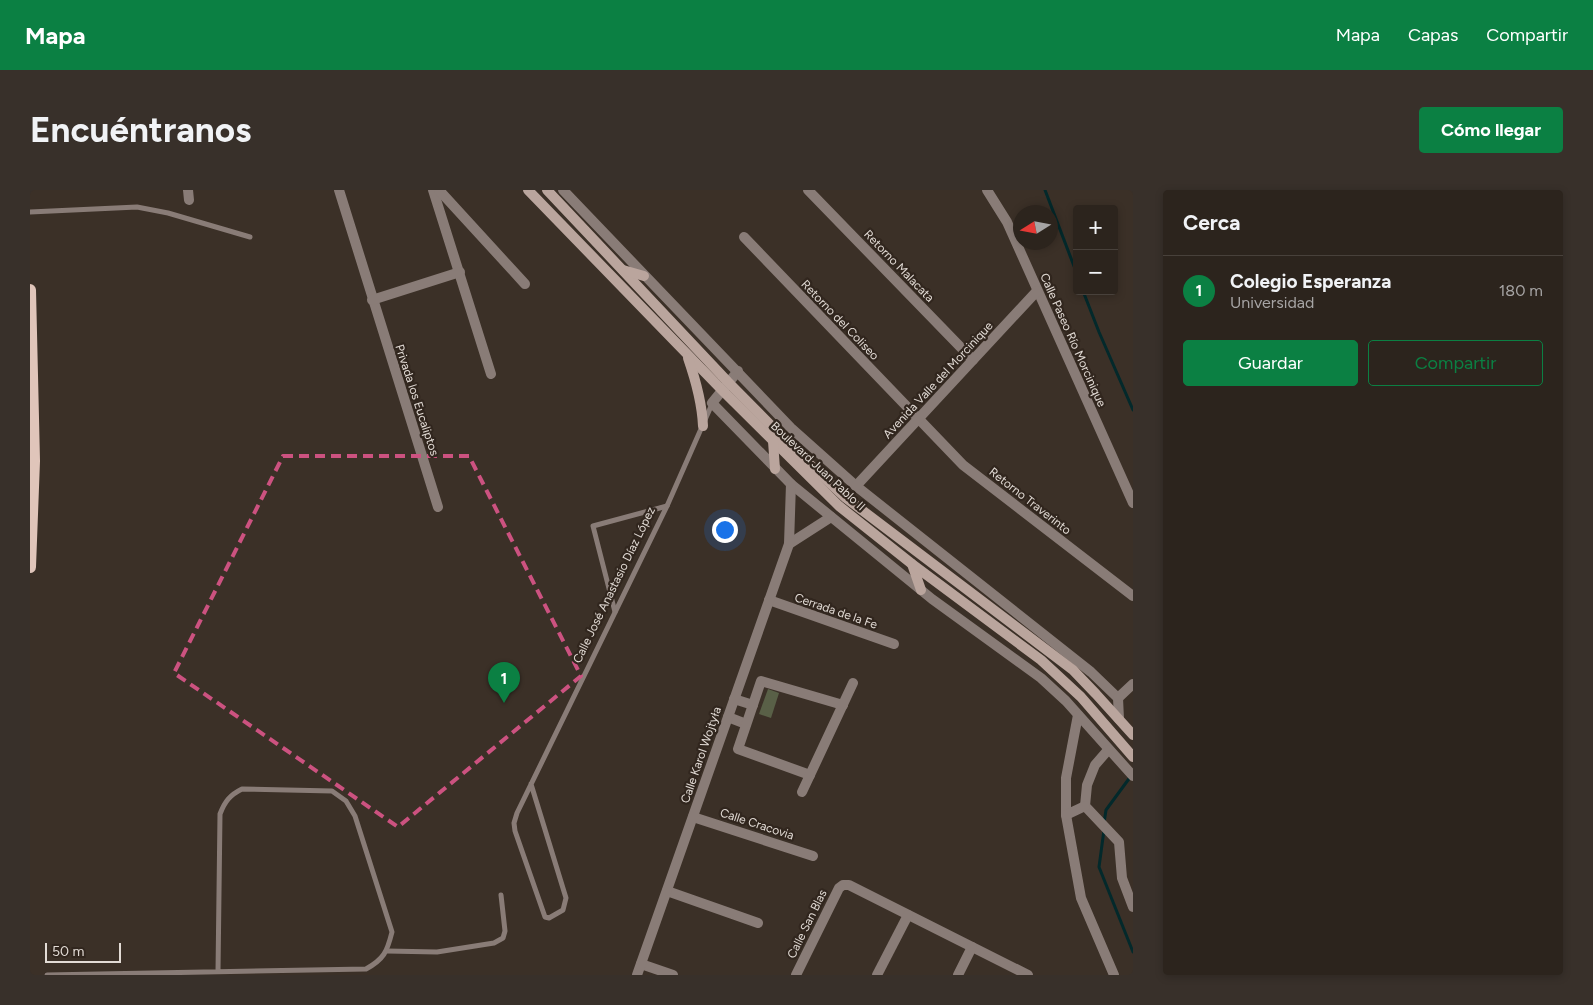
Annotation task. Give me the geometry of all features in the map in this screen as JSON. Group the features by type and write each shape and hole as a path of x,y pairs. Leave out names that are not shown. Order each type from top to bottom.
{"main road":[{"name":"Boulevard Juan Pablo II","path":"528,190 686,353 725,386 846,498 1073,670 1133,735"},
{"name":"Boulevard Juan Pablo II","path":"547,190 623,270 773,441 839,506 912,564 1041,660 1081,697 1133,756"},
{"path":"623,270 644,276"},
{"path":"30,290 34,461 30,567"},
{"path":"686,353 698,391 703,426"},
{"path":"773,441 775,469"},
{"path":"912,564 921,590"}],"street":[{"name":"Privada los Eucaliptos","path":"339,190 438,508"},
{"path":"433,190 491,374"},
{"path":"439,190 525,284"},
{"name":"Boulevard Juan Pablo II","path":"563,190 791,428 856,486 1091,672 1118,698"},
{"name":"Retorno Malacata","path":"808,190 973,360"},
{"name":"Calle Paseo Río Morcinique","path":"987,190 1007,222 1133,503"},
{"name":"Retorno del Coliseo","path":"744,238 918,419"},
{"path":"372,300 460,272"},
{"name":"Avenida Valle del Morcinique","path":"856,486 1037,291"},
{"name":"Calle José Anastasio Díaz López","path":"712,403 738,371"},
{"path":"712,403 790,484 921,590 1042,678 1066,700 1108,750 1133,776"},
{"name":"Retorno Traverinto","path":"918,419 963,465 1133,596"},
{"name":"Calle Karol Wojtyła","path":"637,975 789,544 790,484"},
{"path":"789,544 831,517"},
{"name":"Cerrada de la Fe","path":"769,600 894,644"},
{"path":"1041,660 1042,678"},
{"path":"810,776 738,749 761,681 842,705"},
{"path":"802,792 853,683"},
{"path":"1119,719 1118,698 1133,684"},
{"path":"734,699 753,705"},
{"path":"1078,715 1066,778 1066,815 1081,898 1114,975"},
{"path":"728,717 746,724"},
{"path":"1108,750 1095,765 1087,785 1085,806 1119,842 1122,878 1133,907"},
{"path":"1066,815 1085,806"},
{"name":"Calle Cracovia","path":"693,817 813,856"},
{"name":"Calle San Blas","path":"796,975 842,885 849,885 908,915"},
{"path":"667,891 758,923"},
{"path":"877,975 908,915 1028,975"},
{"path":"958,975 972,947"},
{"path":"641,964 673,975"}],"lane":[{"path":"30,212 137,207 168,213 250,237"},
{"name":"Calle José Anastasio Díaz López","path":"531,784 566,898 563,910 549,918 545,917 515,832 514,823 517,813 531,784 615,612 667,506 712,403"},
{"path":"615,612 593,526 667,506"},
{"path":"47,975 366,969 376,963 387,951 392,932 355,816 346,801 332,791 242,789 231,795 224,803 220,814 218,971"},
{"path":"387,951 437,952 494,943 503,938 506,931 501,895"}],"highlighted area":[{"path":"283,456 469,456 581,676 398,827 174,673"}],"green space":[{"path":"768,689 779,693 771,718 759,714"}],"waterway":[{"path":"1045,190 1073,264"},
{"path":"1085,295 1133,410"},
{"path":"1104,823 1106,810 1131,776"},
{"path":"1104,830 1099,867 1133,952"}],"place":[{"name":"Colegio Esperanza","path":"504,703"}]}
